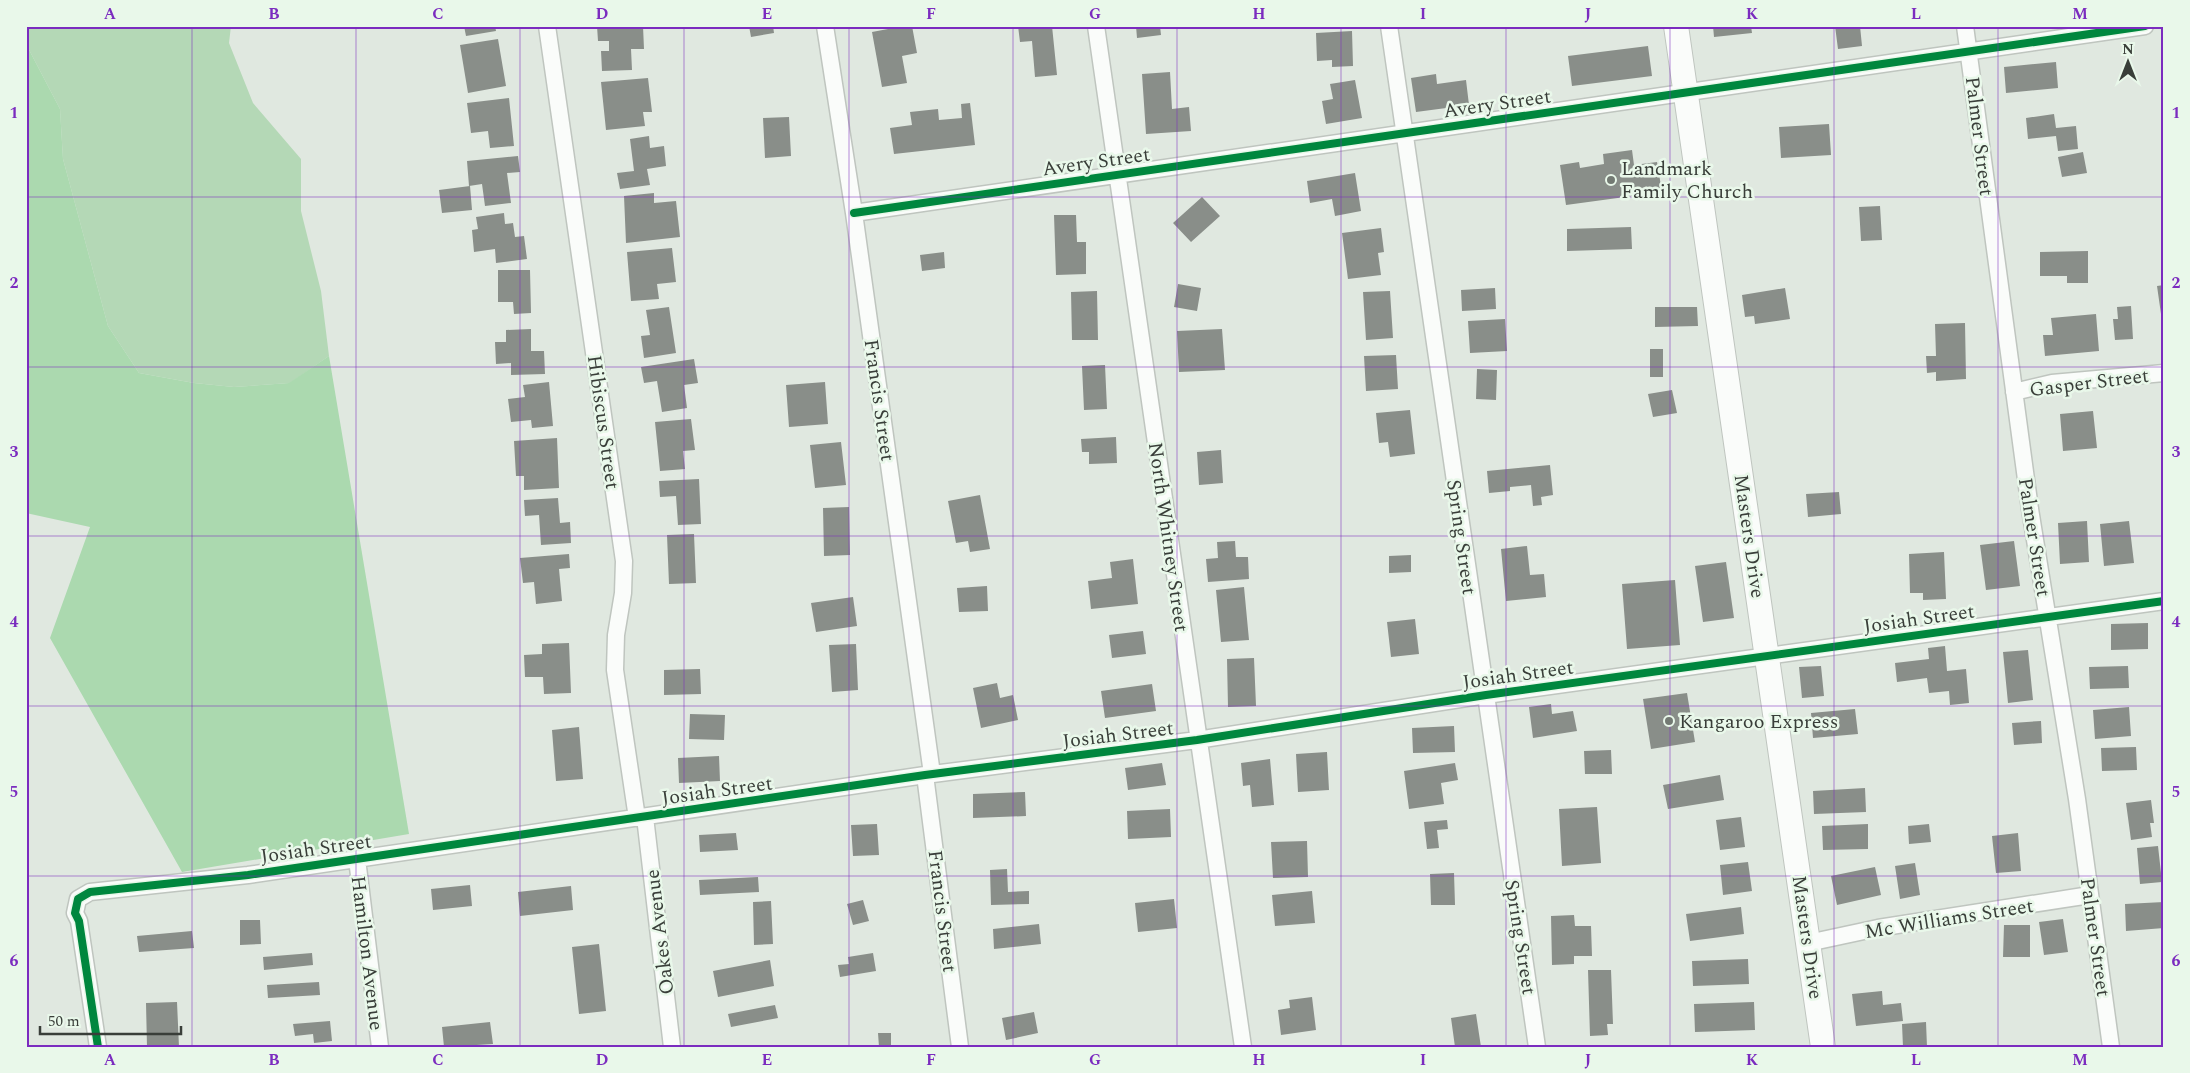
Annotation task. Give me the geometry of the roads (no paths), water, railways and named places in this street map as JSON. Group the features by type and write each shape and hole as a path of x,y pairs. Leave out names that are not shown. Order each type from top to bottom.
{"street":[{"name":"Hibiscus Street","path":"547,26 624,561 623,593 616,635 615,670 641,818"},
{"name":"Francis Street","path":"825,26 854,213 928,775 960,1047"},
{"name":"North Whitney Street","path":"1096,26 1243,1047"},
{"name":"Spring Street","path":"1388,26 1538,1047"},
{"name":"Masters Drive","path":"1676,26 1824,1047"},
{"name":"Palmer Street","path":"1965,26 2014,392 2111,1047"},
{"name":"Avery Street","path":"854,213 2145,26"},
{"name":"Gasper Street","path":"2014,392 2052,383 2164,373"},
{"name":"Josiah Street","path":"98,1047 79,921 75,913 78,900 90,892 248,875 928,775 1198,740 1486,695 2164,601"},
{"name":"Oakes Avenue","path":"641,818 672,1047"},
{"name":"Hamilton Avenue","path":"357,859 380,1047"},
{"name":"Mc Williams Street","path":"1808,944 1878,928 2090,895"}],"place":[{"name":"Landmark Family Church","path":"1611,180"},
{"name":"Kangaroo Express","path":"1669,721"}]}
